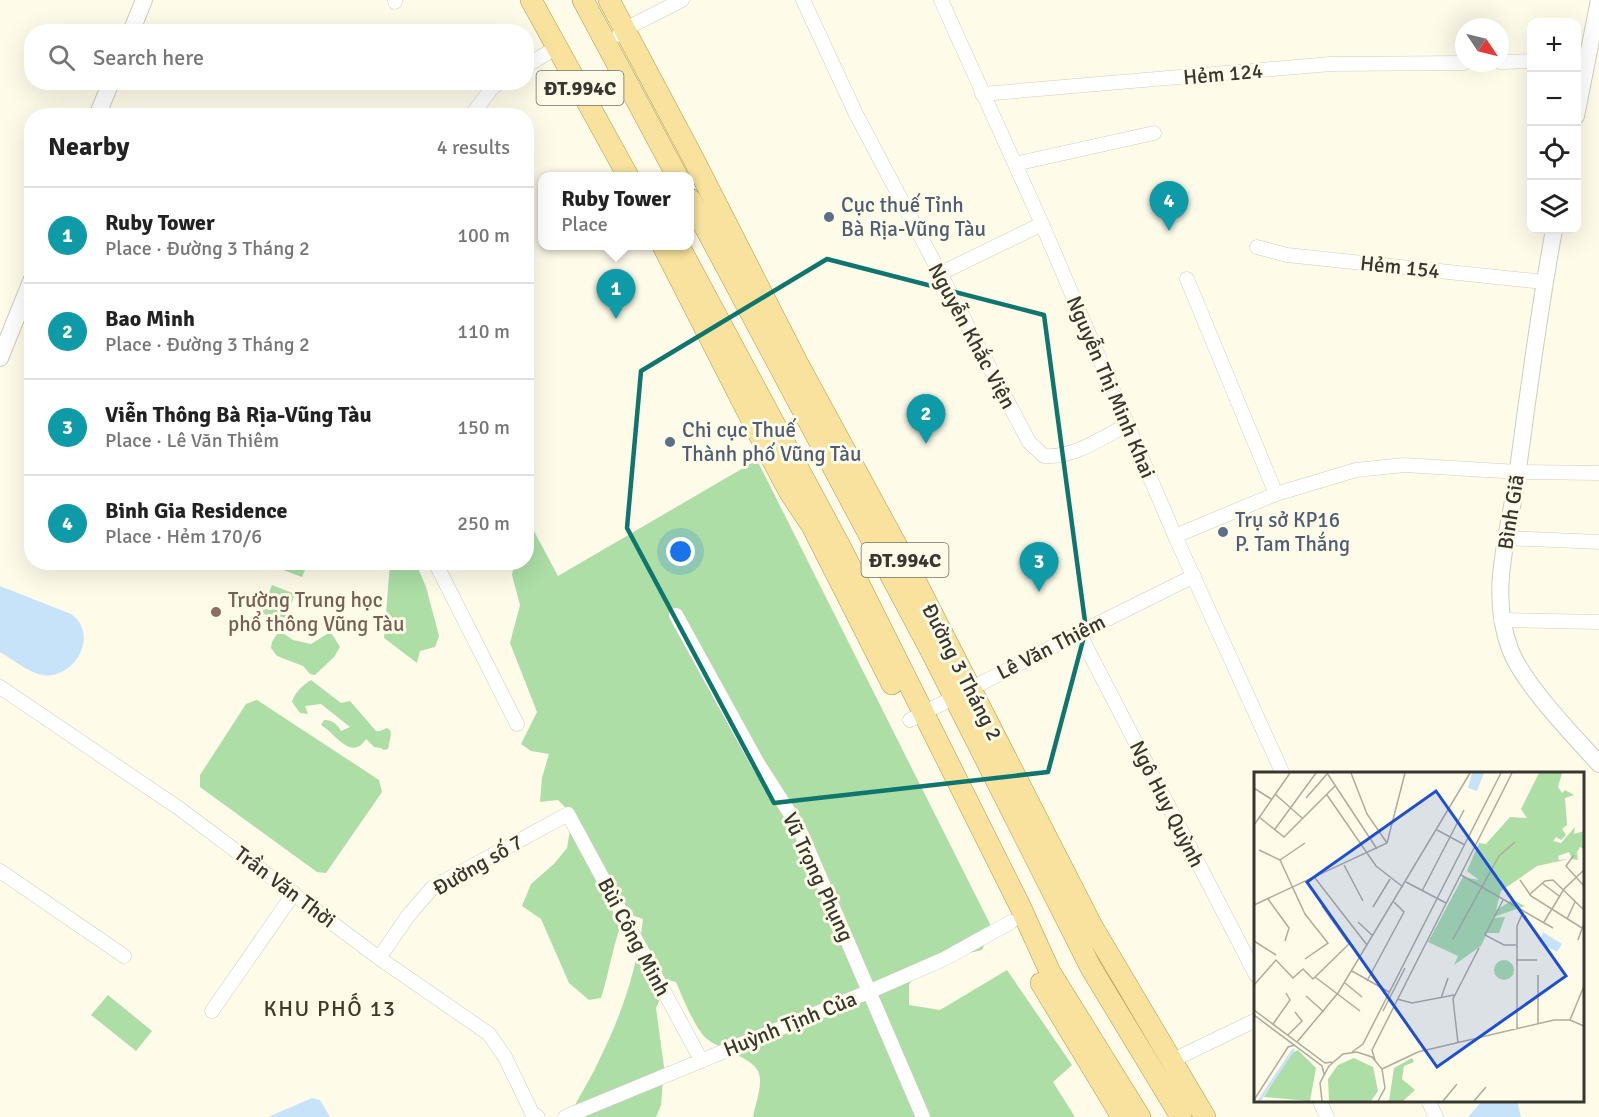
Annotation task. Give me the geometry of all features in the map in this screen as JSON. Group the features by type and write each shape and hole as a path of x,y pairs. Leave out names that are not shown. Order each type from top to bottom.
{"main road":[{"name":"ĐT.994C","path":"531,0 557,47 575,67 639,172"},
{"name":"ĐT.994C","path":"546,0 575,67 626,172"},
{"name":"ĐT.994C","path":"583,0 674,172"},
{"name":"Đường 3 Tháng 2","path":"609,0 709,189 766,304 871,495 962,693"},
{"name":"Đường 3 Tháng 2","path":"694,206 962,693 1064,893 1091,968 1180,1117"},
{"name":"ĐT.994C","path":"665,250 790,493 812,526 916,717"},
{"name":"ĐT.994C","path":"681,250 842,550 916,717 1013,914 1048,995 1122,1117"},
{"name":"Đường 3 Tháng 2","path":"1064,893 1107,954 1205,1117"},
{"name":"ĐT.994C","path":"1013,914 1140,1117"}],"street":[{"path":"134,24 144,0"},
{"path":"608,46 625,29 682,0"},
{"name":"Nguyễn Khắc Viện","path":"803,0 856,114 1029,442 1044,456 1056,457 1083,448 1127,425"},
{"name":"Nguyễn Thị Minh Khai","path":"941,0 1042,224 1175,536 1282,772"},
{"path":"1582,62 1599,0"},
{"path":"534,61 557,47"},
{"path":"1509,62 1527,62"},
{"name":"Hẻm 124","path":"982,94 1331,64 1455,63"},
{"path":"101,108 108,90"},
{"path":"477,108 490,90"},
{"path":"1015,164 1154,133"},
{"path":"939,274 1042,224"},
{"name":"Bình Giã","path":"1553,234 1527,392 1518,472 1505,538 1500,590 1501,620 1510,651 1521,669 1599,764"},
{"name":"Hẻm 154","path":"1257,247 1287,255 1544,282"},
{"path":"1187,279 1276,494"},
{"path":"0,358 24,299"},
{"path":"1175,536 1276,494 1356,470 1404,465 1518,472 1599,473"},
{"path":"1505,538 1599,542"},
{"path":"439,570 517,723"},
{"name":"Lê Văn Thiêm","path":"916,717 1194,576"},
{"name":"Vũ Trọng Phụng","path":"676,615 757,762 798,826 923,1117"},
{"path":"1501,620 1599,622"},
{"name":"Ngô Huy Quỳnh","path":"1078,633 1254,971"},
{"name":"Trần Văn Thời","path":"0,687 180,809 379,958 489,1034 505,1057 532,1113 538,1117"},
{"name":"Đường số 7","path":"379,958 408,916 432,888 568,814"},
{"name":"Bùi Công Minh","path":"568,814 701,1060"},
{"path":"0,871 124,956"},
{"path":"212,1011 294,893"},
{"name":"Huỳnh Tịnh Của","path":"564,1117 944,959 1013,914"},
{"path":"1171,1061 1254,1021"},
{"path":"1320,1102 1327,1117"},
{"path":"1428,1102 1436,1117"}],"highlighted area":[{"path":"827,259 1044,315 1086,629 1048,772 774,803 627,528 641,371"}],"green space":[{"path":"757,460 990,924 988,937 982,950 918,968 909,985 909,1005 940,1010 1007,970 1072,1065 1053,1082 1075,1117 753,1117 760,1088 758,1071 742,1057 712,1043 702,1034 676,982 668,980 656,1008 664,1067 661,1105 656,1117 569,1117 609,1040 622,1007 633,972 643,919 626,913 601,998 589,1000 569,983 541,919 522,906 531,884 554,864 567,848 570,830 567,809 558,800 540,802 542,778 549,754 531,751 521,744 537,712 510,643 520,605 512,575 513,570 534,570 534,531 558,576"},
{"path":"283,570 305,570 302,577"},
{"path":"389,570 419,570 426,587 439,636 435,647 420,651 417,663 384,638"},
{"path":"272,585 295,594 285,621 261,613"},
{"path":"277,634 284,634 293,640 311,644 327,634 332,634 340,647 334,657 315,675 310,674 303,666 277,656 271,648"},
{"path":"311,680 341,703 350,701 376,731 387,728 390,730 388,749 374,747 366,739 355,748 343,744 321,725 324,720 327,720 338,726 341,731 350,727 321,704 305,706 308,714 300,713 292,702 293,699 299,690"},
{"path":"257,700 379,780 382,792 326,873 317,872 200,787 200,775 246,704"},
{"path":"108,995 152,1031 136,1051 91,1015"}],"water":[{"path":"0,586 71,614 79,623 83,633 80,654 65,670 54,675 42,675 0,652"},
{"path":"312,1098 320,1100 330,1117 268,1117"},
{"path":"1481,1102 1517,1102 1521,1117 1468,1117"}],"place":[{"name":"Cục thuế Tỉnh Bà Rịa-Vũng Tàu","path":"829,217"},
{"name":"Binh Gia Residence","path":"1169,231"},
{"name":"Ruby Tower","path":"616,319"},
{"name":"Chi cục Thuế Thành phố Vũng Tàu","path":"670,442"},
{"name":"Bao Minh","path":"926,444"},
{"name":"Trụ sở KP16 P. Tam Thắng","path":"1223,532"},
{"name":"Viễn Thông Bà Rịa-Vũng Tàu","path":"1039,592"},
{"name":"Trường Trung học phổ thông Vũng Tàu","path":"216,612"}],"district":[{"name":"KHU PHỐ 13","path":"330,1008"}]}
